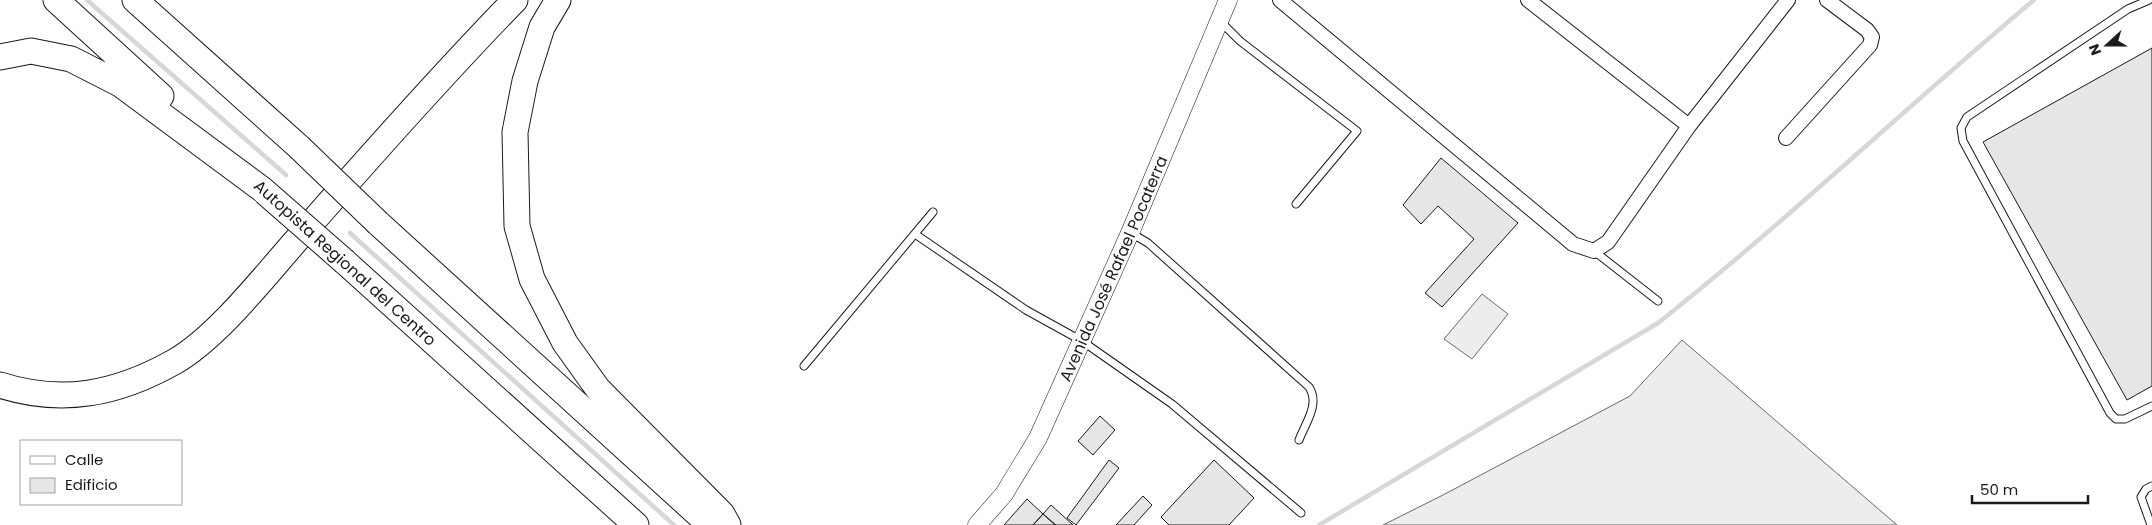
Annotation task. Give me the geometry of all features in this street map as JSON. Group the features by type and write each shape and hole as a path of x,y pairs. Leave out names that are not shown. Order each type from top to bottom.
{"highway":[{"name":"Autopista Regional del Centro","path":"56,0 264,191 636,525"},
{"path":"135,0 299,147 378,223 710,525"},
{"path":"0,374 41,382 75,381 113,374 147,358 177,340 208,314 230,291 493,0"},
{"path":"0,385 20,392 52,396 100,392 140,379 175,362 202,341 244,299 377,149 514,0"},
{"path":"558,0 542,27 525,81 515,132 516,226 532,279 565,343 598,388 722,514 728,525"},
{"path":"0,57 31,51 71,59 120,84 264,191"}],"street":[{"name":"Avenida José Rafael Pocaterra","path":"976,525 1004,494 1038,438 1130,233 1228,0"},
{"path":"1280,0 1573,244 1594,251 1608,242 1689,126 1782,2"},
{"path":"1528,0 1689,126"},
{"path":"1786,138 1870,45 1872,37 1867,30 1827,0"}],"lane":[{"path":"2149,0 2128,10 1968,117 1961,128 1963,141 2110,413 2116,419 2125,419 2152,406"},
{"path":"1219,20 1240,41 1357,131 1296,204"},
{"path":"804,366 933,212"},
{"path":"1130,233 1148,244 1309,387 1314,395 1314,403 1299,440"},
{"path":"915,234 1026,310 1082,341 1172,404 1301,513"},
{"path":"1594,251 1658,301"},
{"path":"2151,525 2141,497 2146,489 2152,486"}],"shaded area":[{"path":"1482,294 1508,314 1472,359 1444,339"},
{"path":"1682,340 1897,525 1383,525 1630,396"}],"building":[{"path":"2152,48 2152,386 2127,400 1983,142"},
{"path":"1441,158 1518,223 1442,307 1425,293 1474,239 1438,206 1421,224 1403,205"},
{"path":"1100,416 1115,430 1093,455 1078,441"},
{"path":"1109,460 1119,468 1076,525 1067,518"},
{"path":"1214,460 1254,498 1229,525 1169,525 1161,517"},
{"path":"1143,496 1152,505 1134,525 1116,525"},
{"path":"1027,499 1043,514 1033,525 1004,525"},
{"path":"1051,505 1073,525 1055,525 1043,514"},
{"path":"1043,514 1056,525 1033,525"}],"waterway":[{"path":"87,0 286,175"},
{"path":"1319,525 1658,323 1754,244 2034,0"},
{"path":"350,233 674,525"}]}
